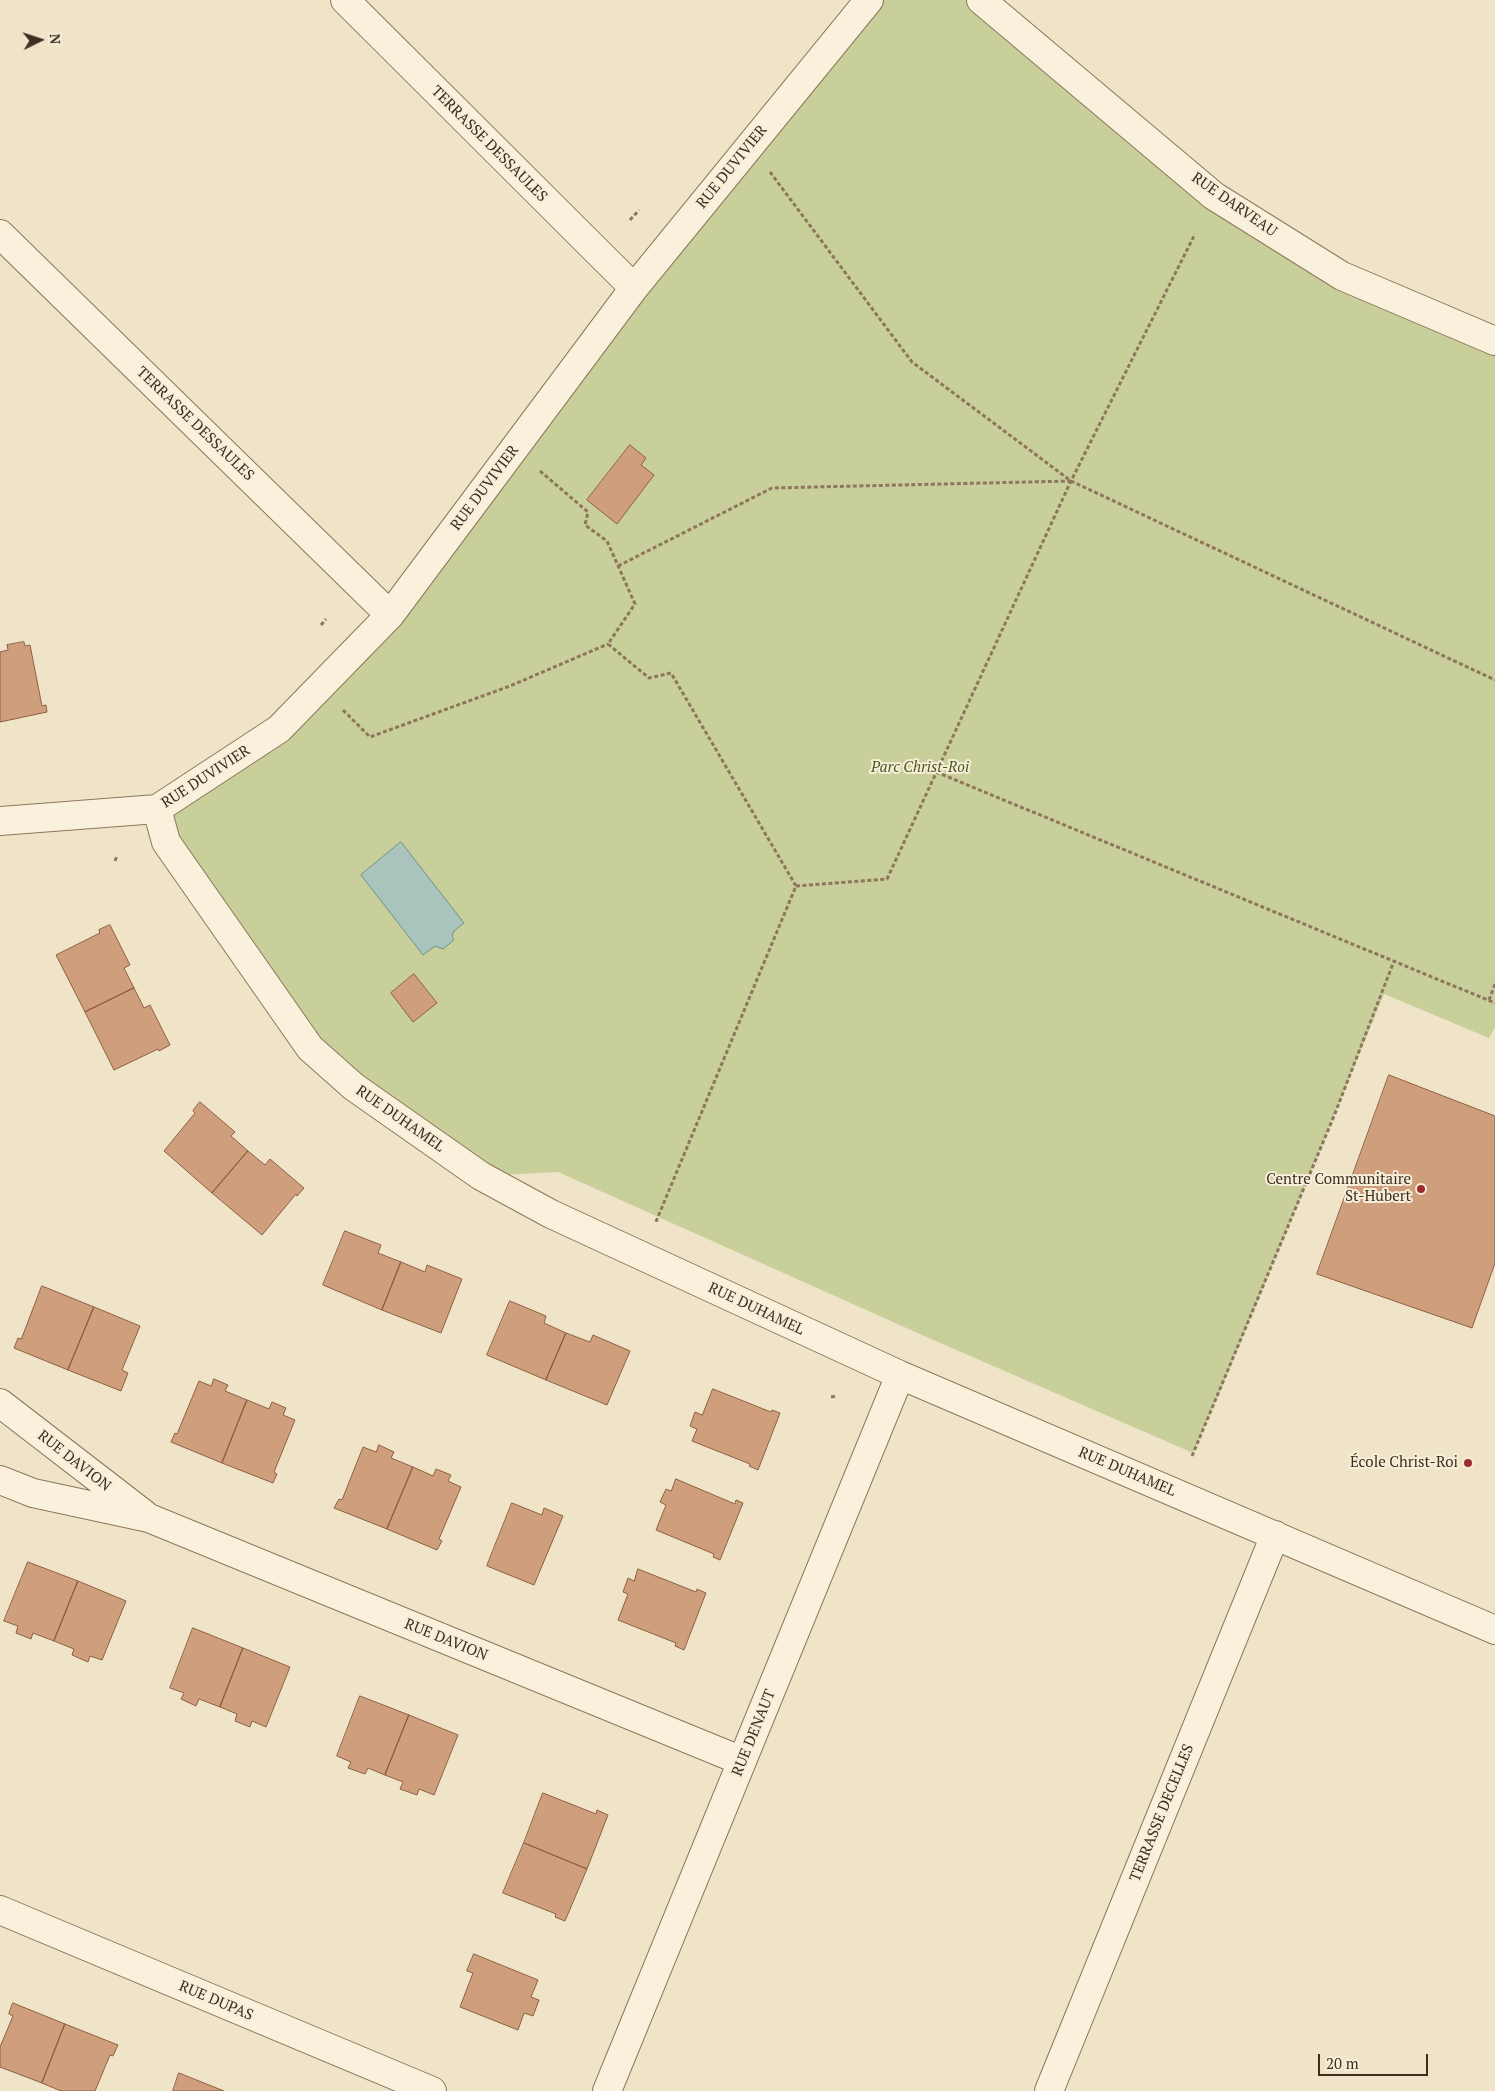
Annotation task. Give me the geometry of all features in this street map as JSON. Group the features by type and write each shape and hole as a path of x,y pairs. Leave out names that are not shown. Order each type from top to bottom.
{"street":[{"name":"TERRASSE DESSAULES","path":"345,0 634,288"},
{"name":"RUE DUVIVIER","path":"0,821 157,809 279,729 390,615 634,288 869,0"},
{"name":"RUE DARVEAU","path":"980,0 1214,196 1342,276 1495,341"},
{"name":"TERRASSE DESSAULES","path":"0,234 390,615"},
{"name":"RUE DUHAMEL","path":"157,809 166,842 310,1048 354,1087 481,1176 551,1214 900,1375 1495,1630"},
{"name":"RUE DENAUT","path":"607,2091 900,1375"},
{"name":"RUE DAVION","path":"0,1403 149,1518"},
{"name":"RUE DAVION","path":"0,1480 33,1493 149,1518 742,1761"},
{"name":"TERRASSE DECELLES","path":"1050,2091 1275,1535"},
{"name":"RUE DUPAS","path":"0,1910 432,2091"}],"path":[{"path":"770,172 912,362 1071,481 1495,680"},
{"path":"630,220 639,210"},
{"path":"796,886 887,879 1071,481 1195,234"},
{"path":"318,689 370,737 510,686 608,644 635,604 607,541 585,525 588,512 514,449"},
{"path":"618,566 772,488 1071,481"},
{"path":"321,625 326,619"},
{"path":"608,644 649,678 671,673 796,886"},
{"path":"936,772 1495,1003"},
{"path":"655,1224 796,886"},
{"path":"1192,1456 1334,1116 1394,961"},
{"path":"1489,1000 1495,984"},
{"path":"831,1397 836,1396"}],"green space":[{"name":"Parc Christ-Roi","path":"869,0 981,0 1214,196 1495,341 1495,1027 1489,1038 1384,994 1193,1453 922,1335 558,1172 481,1176 354,1087 157,809 279,729 390,615"}],"water":[{"path":"401,842 464,923 454,931 452,936 454,940 443,949 435,946 423,955 361,875"}],"building":[{"path":"630,445 646,458 641,465 654,475 617,524 587,500"},
{"path":"24,642 25,646 30,645 42,706 46,705 47,712 0,722 0,652 8,650 7,645"},
{"path":"110,925 130,965 124,968 134,988 85,1012 56,955 100,933 99,930"},
{"path":"414,974 437,1003 413,1022 391,993"},
{"path":"134,988 144,1008 150,1005 170,1045 114,1070 85,1012"},
{"name":"Centre Communitaire St-Hubert","path":"1389,1075 1495,1116 1495,1263 1472,1328 1317,1274"},
{"path":"200,1102 235,1132 231,1136 248,1151 212,1193 164,1151 195,1113 193,1111"},
{"path":"248,1151 265,1165 270,1159 304,1188 297,1196 296,1194 262,1235 212,1193"},
{"path":"345,1231 381,1245 378,1253 401,1262 382,1310 323,1285"},
{"path":"401,1262 425,1272 427,1265 462,1279 441,1333 382,1310"},
{"path":"42,1286 94,1307 68,1370 14,1348 18,1338 21,1339"},
{"path":"510,1301 546,1316 544,1323 566,1333 546,1380 487,1355"},
{"path":"94,1307 140,1326 122,1370 128,1373 121,1391 68,1370"},
{"path":"566,1333 590,1342 593,1335 630,1351 607,1405 546,1380"},
{"path":"214,1379 228,1385 225,1391 247,1400 222,1463 171,1442 175,1433 177,1434 199,1381 211,1386"},
{"path":"713,1389 771,1412 772,1410 780,1413 758,1470 749,1466 750,1464 692,1441 697,1429 690,1426 695,1412 702,1415"},
{"path":"247,1400 269,1409 272,1402 286,1408 283,1415 295,1420 274,1472 277,1474 273,1483 222,1463"},
{"path":"379,1445 394,1452 391,1458 413,1467 387,1529 334,1508 339,1499 342,1500 363,1447 376,1452"},
{"path":"413,1467 433,1476 436,1469 451,1475 448,1481 461,1487 439,1539 442,1541 437,1550 387,1529"},
{"path":"676,1479 735,1504 736,1500 743,1503 720,1560 713,1557 714,1554 656,1530 666,1505 660,1502 666,1489 671,1491"},
{"path":"512,1503 542,1515 544,1508 563,1516 534,1585 487,1566"},
{"path":"28,1562 78,1581 54,1641 33,1633 31,1639 16,1633 18,1626 4,1621"},
{"path":"638,1569 696,1592 697,1589 706,1593 684,1650 675,1646 676,1643 618,1620 628,1594 623,1592 628,1578 634,1581"},
{"path":"78,1581 126,1601 102,1660 90,1656 88,1662 72,1655 74,1649 54,1641"},
{"path":"193,1628 243,1648 220,1707 199,1699 196,1706 181,1699 184,1693 170,1688"},
{"path":"243,1648 290,1667 266,1727 252,1721 250,1727 235,1721 237,1714 220,1707"},
{"path":"360,1696 409,1715 385,1775 368,1768 365,1774 348,1768 351,1762 337,1756"},
{"path":"409,1715 458,1735 434,1795 419,1789 417,1795 400,1789 403,1782 385,1775"},
{"path":"543,1793 596,1814 597,1810 608,1815 587,1869 524,1843"},
{"path":"524,1843 587,1869 565,1921 555,1917 556,1914 503,1893"},
{"path":"474,1954 538,1980 531,1997 539,2000 533,2016 524,2013 518,2030 460,2007 473,1973 467,1971"},
{"path":"13,2003 65,2024 42,2083 0,2067 0,2047 13,2016 9,2014"},
{"path":"65,2024 118,2045 113,2056 110,2055 95,2091 61,2091 42,2083"},
{"path":"179,2073 224,2091 173,2091"}],"place":[{"name":"Centre Communitaire St-Hubert","path":"1421,1189"},
{"name":"École Christ-Roi","path":"1468,1463"}]}
